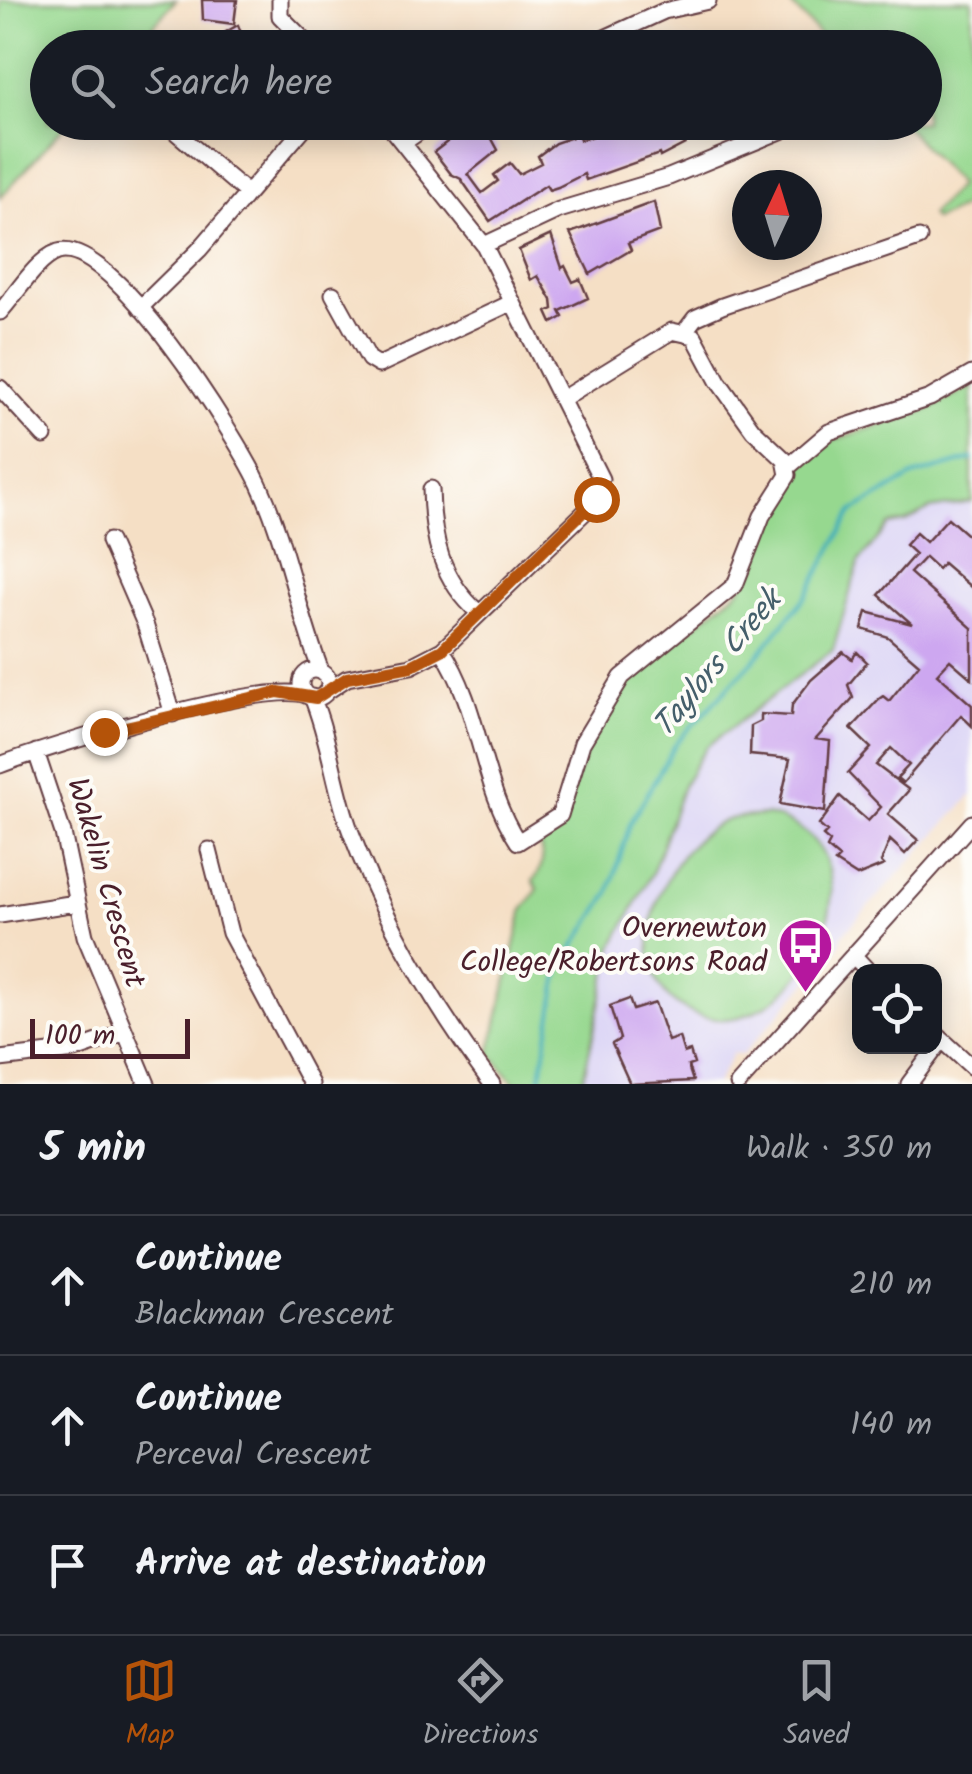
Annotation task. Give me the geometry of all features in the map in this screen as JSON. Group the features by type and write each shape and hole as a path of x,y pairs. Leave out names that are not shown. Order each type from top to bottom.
{"street":[{"path":"280,0 280,16 294,30"},
{"path":"622,30 664,11 708,1"},
{"path":"185,140 247,193"},
{"path":"140,308 199,250 294,140"},
{"path":"0,765 172,714 278,692 313,674 347,678 411,666 442,650 590,507 601,478 513,302 484,246 401,140"},
{"path":"404,143 408,140"},
{"path":"484,246 559,210 669,177 759,140"},
{"path":"685,331 696,318 722,306 919,238"},
{"path":"0,312 49,257 64,251 84,256 140,308 194,377 258,482 282,544 309,642 341,802 379,895 438,1009 492,1084"},
{"path":"332,294 369,360 379,365 513,302"},
{"path":"562,399 672,330 685,331 696,339 718,382 753,430 788,467"},
{"path":"442,650 464,684 502,812 521,846 560,815 582,743 622,677 735,585 762,516 786,481 788,467 829,432 930,398 972,374"},
{"path":"0,388 44,436"},
{"path":"431,489 442,566 456,590 479,614"},
{"path":"109,541 145,624 172,714"},
{"path":"313,674 301,686 317,695"},
{"path":"278,692 317,695 347,678"},
{"name":"Wakelin Crescent","path":"36,752 63,833 76,903 123,1033 147,1084"},
{"path":"859,964 972,823"},
{"path":"209,850 230,933 312,1084"},
{"path":"0,915 76,903"},
{"path":"738,1084 852,971"},
{"path":"0,1059 75,1050 123,1033"},
{"path":"942,1041 972,1067"},
{"path":"909,1084 933,1054"}],"shaded area":[{"path":"972,502 972,795 843,934 838,948 742,1055 733,1053 716,1084 582,1084 613,947 654,869 684,783 706,747 833,650 859,562 889,524 905,522 930,509"}],"green space":[{"path":"0,0 176,0 149,30 30,30 30,140 52,140 0,198"},
{"path":"787,0 972,0 972,203 934,220 930,215 959,185 918,140 942,140 942,30 815,30"},
{"path":"972,386 972,502 930,509 905,522 889,525 859,562 833,650 706,747 684,783 654,869 613,947 582,1084 516,1084 490,1054 523,910 538,889 533,881 542,860 537,838 560,822 588,745 632,676 740,589 764,526 804,462 824,443 927,410"},
{"path":"767,815 809,836 829,870 830,910 815,952 789,988 754,1012 714,1019 674,1002 658,982 650,958 656,905 683,854 702,835 727,820"}],"building":[{"path":"202,0 237,0 234,24 203,20"},
{"path":"450,140 493,140 498,150 468,174 482,193 498,181 494,175 510,163 519,174 541,163 538,156 564,140 683,140 685,144 660,157 659,154 586,180 584,174 549,190 546,185 490,221 461,179 451,174 434,152"},
{"path":"654,202 660,231 628,243 631,250 590,274 570,233"},
{"path":"551,235 562,268 565,266 573,282 580,279 588,298 560,311 563,317 552,323 547,312 553,309 552,300 538,276 531,280 519,250"},
{"path":"948,518 972,539 972,588 943,563 938,569 925,557 910,573 972,628 972,679 950,660 937,674 972,705 972,726 961,715 903,783 897,778 909,765 891,748 876,765 909,790 888,814 918,840 905,854 890,840 881,862 884,865 857,876 835,862 839,858 827,848 830,842 823,836 827,832 819,825 840,796 868,821 881,807 848,773 871,748 851,729 883,696 889,701 919,664 888,637 862,629 867,612 912,624 879,595 915,554 905,545 916,533 926,542"},
{"path":"843,652 852,659 857,652 867,662 848,685 853,698 816,739 830,741 825,812 780,804 790,759 750,755 751,726 761,721 761,714 791,716 792,705 811,680"},
{"path":"629,999 633,1010 655,1003 668,1041 679,1037 684,1053 690,1051 694,1064 688,1066 693,1081 630,1084 612,1044 620,1039 610,1006"}],"waterway":[{"name":"Taylors Creek","path":"540,1080 560,969 609,893 630,824 676,743 755,659 806,596 852,512 913,476 972,459"}],"place":[{"name":"Overnewton College/Robertsons Road","path":"806,995"}],"route":[{"path":"104,732 278,692 301,692 316,698 347,678 420,663 442,650 596,499"}]}
